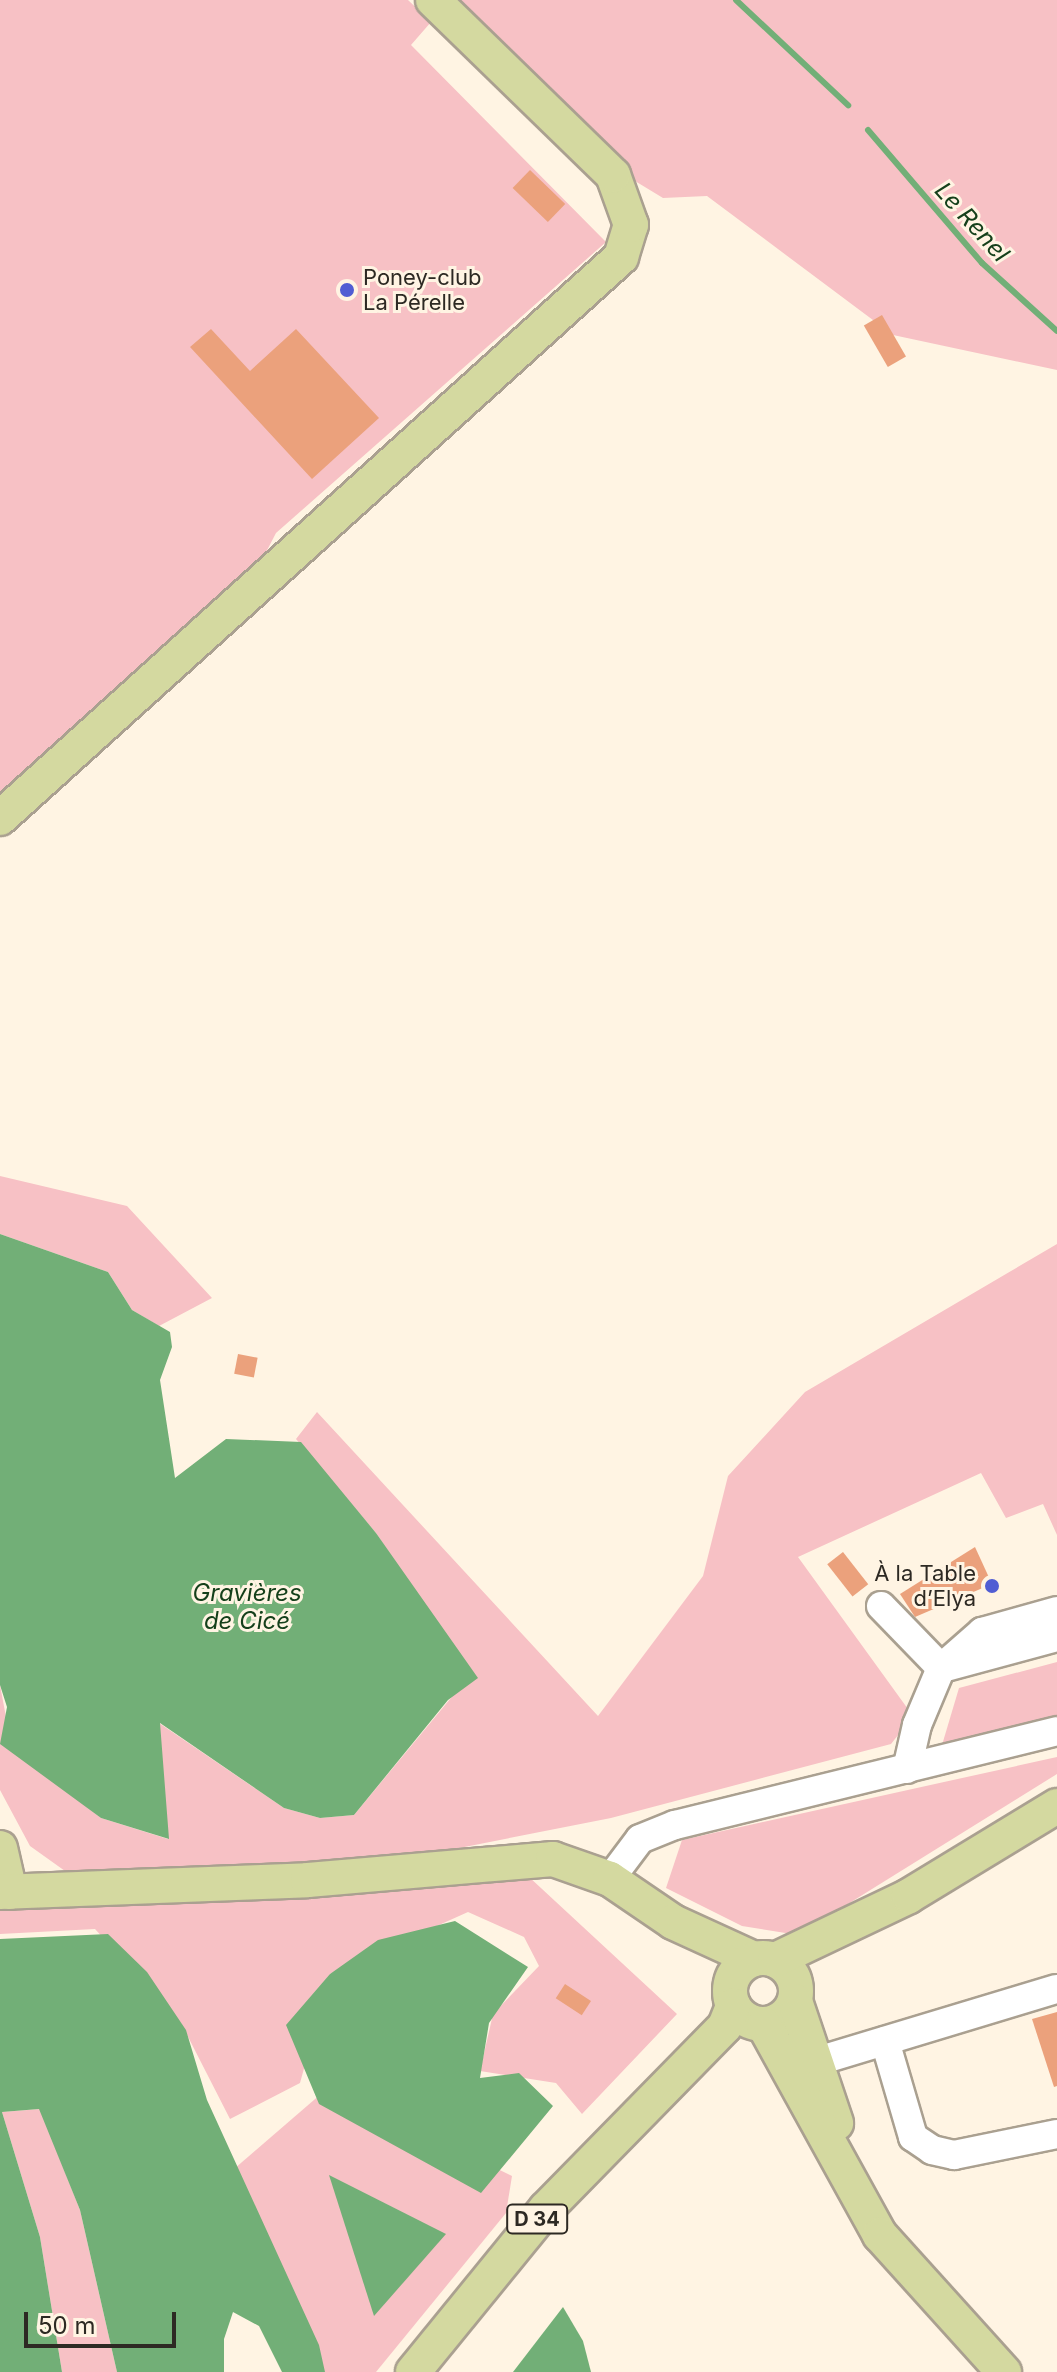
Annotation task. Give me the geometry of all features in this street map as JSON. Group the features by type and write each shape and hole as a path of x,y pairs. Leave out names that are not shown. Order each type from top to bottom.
{"main road":[{"path":"0,818 621,257 631,225 613,175 433,0"},
{"path":"745,2010 739,1968 909,1896 1057,1806"},
{"path":"0,1848 5,1892 308,1880 517,1858 553,1859 610,1879 673,1922 790,1970 806,2064 849,2182 880,2235 1004,2372"},
{"path":"745,2010 783,2018 796,1994 909,1896"},
{"path":"673,1922 745,2010 806,2064"},
{"name":"D 34","path":"413,2372 546,2209 676,2080 725,2026 745,2010"}],"street":[{"path":"881,1606 941,1668"},
{"path":"907,1769 917,1725 941,1668 982,1632 1057,1611"},
{"path":"941,1668 1057,1637"},
{"path":"610,1879 640,1839 675,1825 1057,1731"},
{"path":"806,2064 1057,1989"},
{"path":"885,2041 913,2137 932,2150 954,2155 1057,2134"}],"shaded area":[{"path":"0,0 408,0 431,22 411,45 606,242 276,533 262,560 0,799"},
{"path":"449,0 1057,0 1057,370 893,335 707,196 663,198 635,181"},
{"path":"0,1176 127,1206 212,1298 159,1326 132,1310 108,1272 0,1234"},
{"path":"1057,1244 1057,1535 1043,1504 1006,1518 981,1473 798,1557 913,1716 891,1744 611,1818 429,1854 251,1872 65,1871 30,1846 0,1790 0,1685 6,1717 69,1793 101,1818 168,1839 159,1723 284,1808 320,1818 354,1815 460,1687 409,1583 376,1533 296,1439 317,1412 598,1716 703,1576 728,1476 805,1392"},
{"path":"1057,1662 1057,1718 942,1745 959,1688"},
{"path":"1057,1757 1057,1774 798,1935 742,1926 666,1888 682,1840"},
{"path":"528,1876 677,2014 582,2114 556,2083 480,2071 493,2014 539,1966 524,1937 468,1912 330,1974 300,2083 230,2119 181,2023 95,1929 0,1934 0,1911"},
{"path":"329,2087 512,2176 506,2213 376,2372 322,2372 227,2175"},
{"path":"40,2109 80,2210 117,2372 62,2372 40,2237 2,2112"}],"water":[{"name":"Gravières de Cicé","path":"0,1234 108,1272 132,1310 170,1332 172,1347 160,1380 175,1478 226,1439 301,1442 376,1533 478,1678 448,1700 354,1815 320,1818 284,1808 160,1723 169,1839 101,1818 0,1744 7,1707 0,1685"},
{"path":"455,1921 528,1967 489,2023 480,2078 519,2073 553,2106 481,2193 319,2104 286,2025 330,1974 378,1940"},
{"path":"108,1934 147,1972 186,2030 207,2100 319,2345 325,2372 282,2372 259,2326 233,2312 224,2339 224,2372 117,2372 80,2210 39,2109 2,2112 40,2237 62,2372 0,2372 0,1939"},
{"path":"329,2175 446,2234 374,2316"},
{"path":"563,2307 583,2341 591,2372 513,2372"}],"building":[{"path":"530,170 565,204 548,222 513,188"},
{"path":"882,315 906,357 888,367 864,326"},
{"path":"211,329 250,371 296,329 379,418 312,479 190,347"},
{"path":"238,1354 258,1358 254,1377 234,1374"},
{"path":"975,1547 992,1584 915,1617 900,1594"},
{"path":"843,1552 868,1584 852,1597 827,1564"},
{"path":"565,1984 591,2001 582,2015 556,1998"},
{"path":"1057,2012 1057,2086 1054,2087 1032,2019"}],"waterway":[{"name":"Le Renel","path":"736,0 848,105"},
{"name":"Le Renel","path":"868,130 982,263 1057,331"}],"place":[{"name":"Poney-club La Pérelle","path":"347,290"},
{"name":"À la Table d’Elya","path":"992,1586"}]}
